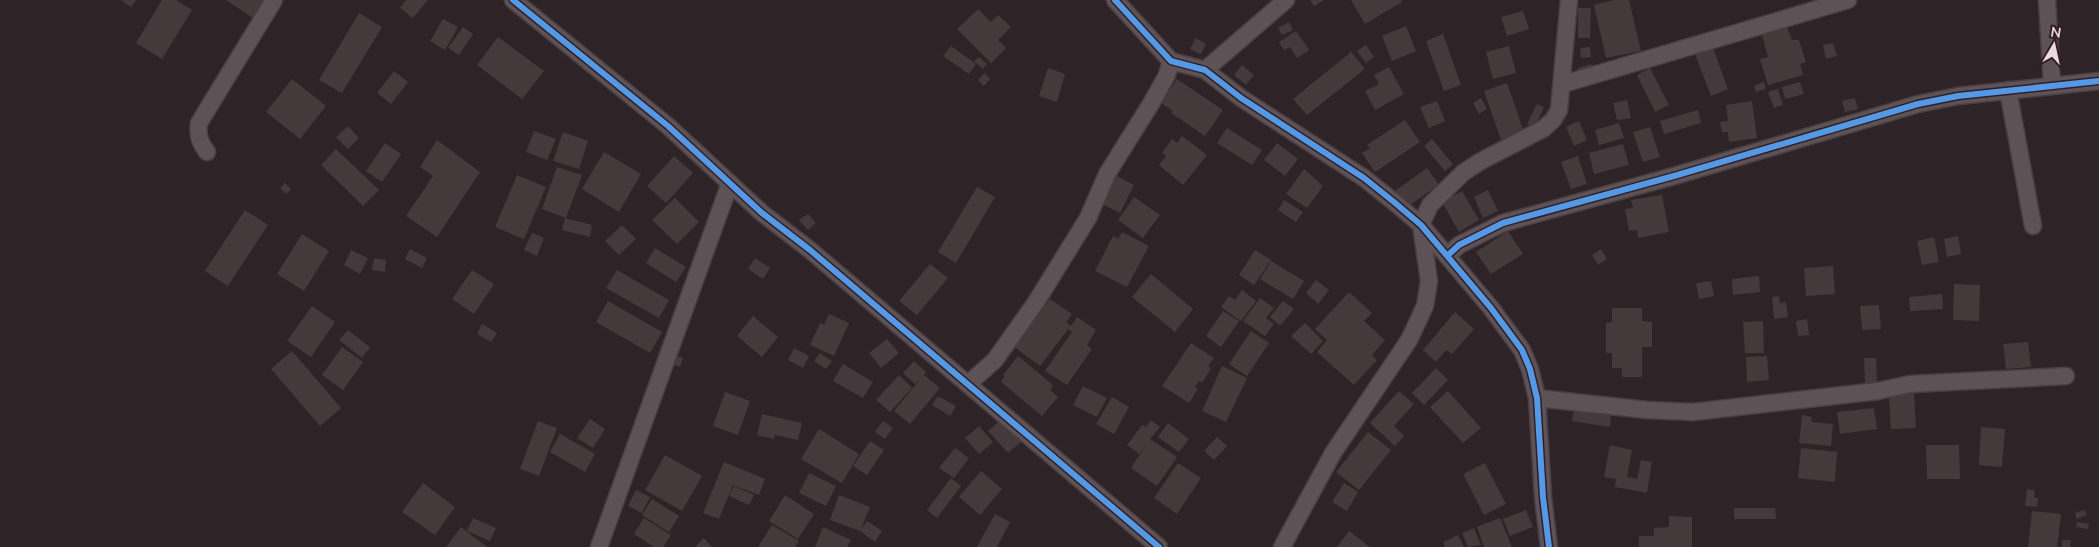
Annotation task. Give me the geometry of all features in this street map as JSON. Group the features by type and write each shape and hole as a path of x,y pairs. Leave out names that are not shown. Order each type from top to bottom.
{"street":[{"path":"207,152 201,144 197,131 199,123 274,0"},
{"path":"513,0 668,126 730,184 1159,547"},
{"path":"1115,0 1171,61 1205,70 1241,98 1364,178 1421,225 1491,308 1522,350 1537,398 1543,496 1549,547"},
{"path":"1205,70 1286,0"},
{"path":"1282,547 1333,453 1409,340 1424,306 1429,281 1421,225 1430,205 1464,172 1481,161 1543,129 1553,120 1559,110 1563,84 1569,0"},
{"path":"1563,84 1848,0"},
{"path":"2047,0 2052,85"},
{"path":"968,384 995,360 1036,302 1088,218 1107,174 1152,102 1167,75 1171,61"},
{"path":"1447,256 1459,245 1503,223 1674,176 1918,104 2008,90 2099,81"},
{"path":"2008,90 2033,226"},
{"path":"599,547 730,184"},
{"path":"1537,398 1647,410 1693,412 1878,391 1910,384 2066,376"}],"building":[{"path":"121,0 136,0 131,7"},
{"path":"162,0 176,0 192,10 162,59 136,43"},
{"path":"226,0 264,0 253,18"},
{"path":"406,0 428,0 413,18 400,8"},
{"path":"1310,0 1324,0 1314,6"},
{"path":"1351,0 1401,0 1402,2 1365,24"},
{"path":"1614,0 1629,0 1641,51 1606,58 1594,5"},
{"path":"1578,8 1591,8 1590,38 1578,38"},
{"path":"978,9 991,22 998,15 1011,27 998,40 1006,48 991,63 957,29"},
{"path":"1523,11 1529,29 1507,36 1501,17"},
{"path":"359,13 382,27 342,93 319,80"},
{"path":"443,19 458,27 445,50 430,41"},
{"path":"1289,22 1293,30 1282,35 1278,28"},
{"path":"1406,26 1416,51 1392,61 1382,36"},
{"path":"463,27 473,34 459,55 448,48"},
{"path":"1787,27 1792,40 1799,40 1806,62 1800,64 1803,75 1768,85 1760,59 1768,57 1762,35"},
{"path":"1296,31 1309,50 1297,58 1290,47 1284,50 1279,42"},
{"path":"1443,34 1461,85 1444,91 1426,41"},
{"path":"498,37 544,71 522,99 477,65"},
{"path":"1196,38 1206,44 1201,54 1190,49"},
{"path":"1833,43 1837,56 1826,59 1823,45"},
{"path":"1366,45 1374,57 1366,63 1357,51"},
{"path":"951,46 976,64 969,74 943,56"},
{"path":"1509,46 1516,73 1493,79 1486,52"},
{"path":"1590,47 1591,57 1581,58 1580,48"},
{"path":"1713,48 1728,89 1711,96 1695,54"},
{"path":"1351,52 1365,69 1307,115 1293,99"},
{"path":"979,57 987,64 983,69 974,61"},
{"path":"1591,64 1595,72 1581,77 1578,68"},
{"path":"1242,65 1254,75 1246,85 1234,75"},
{"path":"1389,67 1404,94 1375,110 1365,91 1379,84 1374,75"},
{"path":"1048,68 1065,74 1057,102 1039,96"},
{"path":"1650,68 1669,105 1655,112 1637,75"},
{"path":"394,71 408,82 391,104 377,93"},
{"path":"985,73 990,79 984,86 978,80"},
{"path":"292,79 326,106 300,139 266,112"},
{"path":"1177,79 1223,110 1205,136 1171,113 1173,111 1161,103"},
{"path":"1764,82 1766,89 1756,92 1754,86"},
{"path":"1800,82 1804,94 1785,99 1782,87"},
{"path":"1507,83 1524,132 1501,140 1484,91"},
{"path":"1778,89 1783,105 1774,108 1768,92"},
{"path":"1481,98 1487,109 1479,114 1473,103"},
{"path":"1855,98 1858,109 1845,112 1842,101"},
{"path":"1627,100 1631,118 1617,120 1613,103"},
{"path":"1437,101 1445,121 1429,128 1420,107"},
{"path":"1752,101 1757,138 1729,142 1728,132 1722,132 1720,122 1728,121 1726,105"},
{"path":"1537,104 1544,107 1535,127 1527,124"},
{"path":"1698,110 1701,123 1664,134 1660,121"},
{"path":"1405,120 1420,142 1375,172 1362,153 1370,148 1367,145"},
{"path":"1579,121 1587,140 1574,146 1566,127"},
{"path":"1619,123 1624,138 1599,145 1595,130"},
{"path":"348,126 359,138 348,149 336,137"},
{"path":"1650,127 1660,157 1643,162 1633,132"},
{"path":"1227,128 1262,150 1252,165 1217,143"},
{"path":"534,131 556,139 547,160 526,152"},
{"path":"563,132 588,141 579,169 553,161"},
{"path":"1182,136 1207,155 1183,185 1159,165 1166,156 1162,153 1172,139 1177,143"},
{"path":"1432,139 1453,164 1445,171 1424,146"},
{"path":"437,140 480,172 437,237 406,216 433,176 420,167"},
{"path":"385,143 401,154 382,182 366,171"},
{"path":"1277,143 1298,159 1285,176 1264,160"},
{"path":"1623,144 1629,165 1594,174 1589,153"},
{"path":"336,149 379,190 363,206 321,165"},
{"path":"604,152 641,174 619,212 582,189"},
{"path":"674,156 693,173 666,203 647,186"},
{"path":"1578,156 1587,184 1571,189 1561,162"},
{"path":"557,167 582,175 566,218 542,209"},
{"path":"1427,168 1439,185 1407,207 1395,191"},
{"path":"1304,169 1323,186 1307,208 1286,194"},
{"path":"1111,173 1134,185 1120,213 1096,201"},
{"path":"517,175 546,187 524,239 495,227"},
{"path":"285,183 291,189 286,194 280,188"},
{"path":"977,187 995,197 956,263 938,252"},
{"path":"1488,190 1498,211 1483,218 1474,197"},
{"path":"1462,191 1479,220 1459,232 1442,202"},
{"path":"1662,195 1669,232 1638,238 1637,230 1629,231 1625,209 1633,208 1631,200"},
{"path":"1134,197 1160,215 1143,238 1118,220"},
{"path":"675,198 699,222 677,244 652,220"},
{"path":"1284,200 1303,212 1296,222 1278,210"},
{"path":"245,210 268,225 228,286 205,271"},
{"path":"808,214 816,223 808,230 799,220"},
{"path":"565,218 592,225 590,237 562,230"},
{"path":"622,225 636,239 619,255 605,241"},
{"path":"1508,231 1523,254 1491,274 1476,252"},
{"path":"1122,232 1149,246 1127,287 1095,271 1113,236 1118,239"},
{"path":"532,233 544,238 537,256 524,250"},
{"path":"302,234 329,251 304,291 277,274"},
{"path":"1958,236 1961,254 1947,257 1944,239"},
{"path":"1934,237 1939,262 1922,265 1917,241"},
{"path":"655,248 686,267 676,282 646,263"},
{"path":"410,249 427,258 422,268 405,259"},
{"path":"1601,249 1607,259 1598,265 1592,255"},
{"path":"351,250 368,258 360,274 344,265"},
{"path":"1255,250 1271,260 1254,285 1239,275"},
{"path":"374,258 386,260 385,272 372,270"},
{"path":"755,258 770,268 763,279 748,269"},
{"path":"1271,261 1304,281 1293,299 1260,279"},
{"path":"930,264 948,278 917,315 899,301"},
{"path":"1833,266 1835,294 1806,296 1804,268"},
{"path":"472,270 494,284 474,314 452,299"},
{"path":"617,270 669,300 659,318 606,288"},
{"path":"1151,274 1193,309 1175,332 1132,297"},
{"path":"1759,276 1760,292 1733,295 1732,279"},
{"path":"1316,280 1329,290 1318,304 1306,293"},
{"path":"1711,281 1714,296 1699,299 1696,283"},
{"path":"1954,284 1980,285 1979,321 1953,320"},
{"path":"1242,290 1256,301 1241,321 1221,307 1229,296 1235,300"},
{"path":"1349,292 1372,313 1364,321 1385,340 1372,355 1377,360 1354,385 1317,352 1327,340 1315,329"},
{"path":"1942,294 1943,309 1910,311 1909,297"},
{"path":"1779,296 1780,303 1786,302 1788,317 1774,319 1772,297"},
{"path":"1260,298 1274,308 1266,318 1274,324 1265,336 1243,321"},
{"path":"1050,299 1072,314 1066,322 1071,326 1077,317 1096,330 1087,345 1092,349 1067,385 1045,371 1072,332 1068,329 1040,366 1014,347"},
{"path":"608,301 662,332 650,353 596,322"},
{"path":"1283,301 1294,309 1280,326 1270,317"},
{"path":"1879,305 1881,329 1862,330 1860,306"},
{"path":"312,306 335,322 311,357 287,341"},
{"path":"1612,308 1642,308 1642,321 1652,322 1652,347 1642,347 1642,377 1622,377 1622,368 1612,368 1612,353 1606,353 1606,323 1612,322"},
{"path":"1223,311 1239,321 1221,347 1206,336"},
{"path":"1455,312 1474,329 1452,354 1446,350 1436,362 1423,350"},
{"path":"829,314 849,323 834,356 810,345 820,323 824,325"},
{"path":"753,316 778,337 762,357 737,336"},
{"path":"1807,319 1809,335 1798,336 1796,321"},
{"path":"1763,321 1764,353 1745,353 1743,322"},
{"path":"1305,323 1323,341 1311,354 1291,336"},
{"path":"482,324 497,333 491,342 477,334"},
{"path":"348,330 370,347 362,358 339,340"},
{"path":"1251,331 1269,343 1247,376 1229,364"},
{"path":"887,339 899,353 881,368 869,353"},
{"path":"2028,342 2031,367 2006,369 2003,344"},
{"path":"1191,343 1214,358 1208,366 1211,368 1202,383 1199,381 1195,387 1198,389 1189,403 1162,386"},
{"path":"342,347 363,362 343,390 322,375"},
{"path":"794,348 809,356 803,368 788,360"},
{"path":"292,351 341,408 320,426 271,369"},
{"path":"820,353 832,361 826,369 814,361"},
{"path":"678,356 683,358 680,367 674,365"},
{"path":"1018,356 1053,385 1050,390 1058,397 1042,416 1001,382 1005,376 1003,375"},
{"path":"1767,356 1769,380 1747,382 1746,357"},
{"path":"1864,358 1876,358 1877,383 1865,383"},
{"path":"914,361 926,372 924,375 940,388 910,424 894,411 922,377 915,384 903,373"},
{"path":"843,364 873,382 863,398 833,381"},
{"path":"1222,366 1247,378 1226,422 1202,411"},
{"path":"1436,368 1448,380 1424,405 1412,393"},
{"path":"899,375 912,388 890,412 876,400"},
{"path":"1083,386 1107,398 1097,417 1073,405"},
{"path":"1399,391 1414,404 1394,426 1404,436 1395,446 1370,423"},
{"path":"1448,391 1481,428 1463,443 1430,407"},
{"path":"725,392 750,401 738,435 713,426"},
{"path":"1914,393 1916,428 1891,429 1889,394"},
{"path":"938,396 956,406 950,416 932,405"},
{"path":"1112,397 1129,407 1114,434 1096,424"},
{"path":"1874,408 1877,429 1840,434 1837,412"},
{"path":"1574,409 1611,415 1610,427 1572,421"},
{"path":"762,414 802,423 798,440 775,435 774,439 757,435"},
{"path":"1802,415 1812,417 1811,422 1833,424 1831,446 1799,443"},
{"path":"590,419 605,429 593,448 577,438"},
{"path":"1002,419 1022,441 1008,453 988,431"},
{"path":"1151,420 1160,427 1150,439 1177,457 1157,486 1131,468 1147,443 1139,454 1127,445 1142,425 1146,427"},
{"path":"538,421 557,428 539,476 520,469"},
{"path":"883,421 893,428 885,439 875,432"},
{"path":"1168,423 1189,439 1179,452 1158,437"},
{"path":"979,426 993,442 979,454 965,438"},
{"path":"1981,427 2005,429 2002,467 1979,465"},
{"path":"819,429 859,454 842,483 801,459"},
{"path":"1368,432 1391,450 1359,490 1336,472"},
{"path":"560,434 595,454 585,472 550,452"},
{"path":"1217,437 1227,446 1214,460 1204,451"},
{"path":"870,441 884,450 867,475 853,466"},
{"path":"1610,445 1632,450 1627,477 1637,479 1641,460 1652,462 1647,493 1615,487 1616,479 1604,477"},
{"path":"1926,445 1959,445 1960,479 1927,479"},
{"path":"955,448 969,458 954,478 939,468"},
{"path":"1801,448 1837,452 1835,482 1798,478"},
{"path":"665,455 702,476 682,511 645,490"},
{"path":"724,462 765,479 759,495 733,485 719,519 703,513"},
{"path":"1178,463 1201,478 1177,514 1154,498"},
{"path":"1485,463 1506,504 1484,515 1463,474"},
{"path":"981,471 1002,489 980,515 959,497"},
{"path":"809,473 836,486 826,506 799,493"},
{"path":"951,478 961,486 937,518 927,510"},
{"path":"423,483 455,507 435,535 402,512"},
{"path":"1344,483 1358,492 1347,511 1332,502"},
{"path":"734,486 754,495 749,505 729,496"},
{"path":"2027,489 2035,490 2034,497 2038,498 2037,507 2025,506"},
{"path":"636,490 650,497 642,513 628,506"},
{"path":"785,495 814,514 798,539 769,521"},
{"path":"839,495 870,507 861,529 867,521 882,531 875,542 860,531 830,520"},
{"path":"652,499 679,516 669,532 642,515"},
{"path":"1734,508 1775,508 1776,519 1734,519"},
{"path":"1526,510 1533,527 1510,536 1503,519"},
{"path":"2084,510 2087,515 2077,519 2075,513"},
{"path":"2032,511 2061,514 2057,547 2028,547"},
{"path":"995,514 1010,522 997,547 977,547"},
{"path":"1669,516 1692,517 1692,547 1639,547 1639,536 1654,536 1654,528 1669,527"},
{"path":"473,518 496,528 490,541 467,531"},
{"path":"644,518 671,535 663,547 654,547 634,534"},
{"path":"1500,518 1512,547 1484,547 1477,527"},
{"path":"2077,522 2089,524 2088,529 2076,527"},
{"path":"772,525 799,541 795,547 758,547"},
{"path":"461,527 487,547 446,547"},
{"path":"823,527 851,540 847,547 815,547"},
{"path":"1474,528 1481,545 1468,547 1462,533"},
{"path":"1349,531 1370,547 1337,547"},
{"path":"1458,535 1464,547 1445,547 1443,542"},
{"path":"704,538 712,547 695,547"},
{"path":"2062,540 2071,540 2070,547 2062,547"}],"cycle path":[{"path":"513,0 668,126 762,213 810,250 1159,547"},
{"path":"1115,0 1171,61 1205,70 1241,98 1364,178 1394,202 1421,225 1491,308 1522,350 1530,369 1537,398 1543,497 1549,547"},
{"path":"1447,256 1459,245 1503,223 1674,176 1918,104 1958,96 2099,81"}]}
